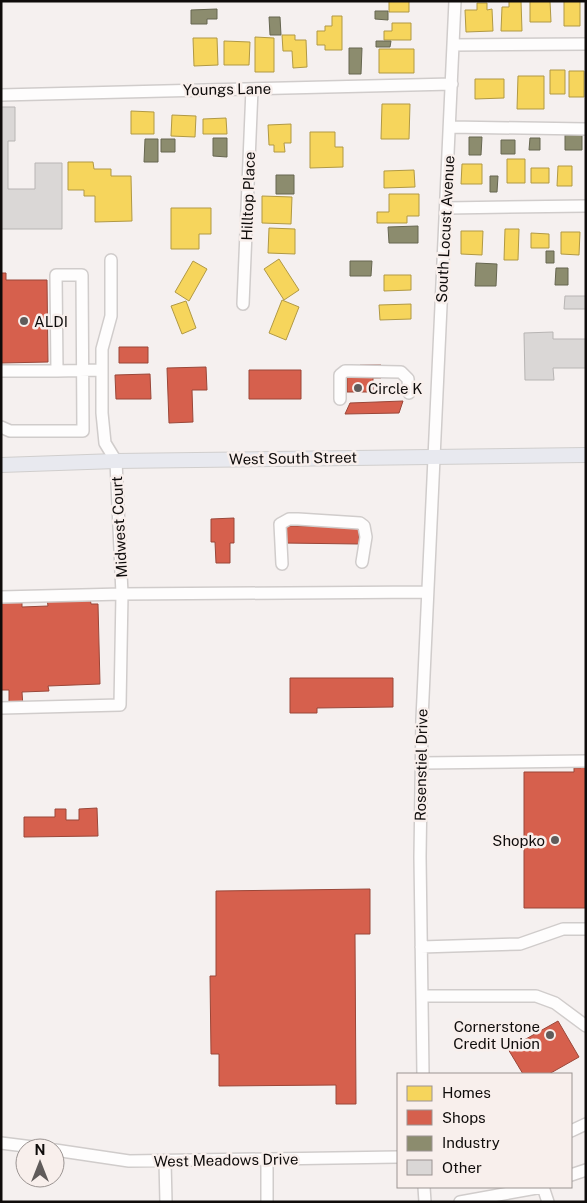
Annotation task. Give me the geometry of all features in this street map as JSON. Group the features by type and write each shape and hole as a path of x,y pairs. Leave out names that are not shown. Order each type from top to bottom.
{"main road":[{"name":"West South Street","path":"1,465 116,461 586,455"}],"street":[{"name":"South Locust Avenue","path":"433,456 455,1"},
{"path":"453,45 586,44"},
{"name":"Youngs Lane","path":"1,95 452,84"},
{"name":"Hilltop Place","path":"243,304 252,89"},
{"path":"450,127 586,129"},
{"path":"446,208 586,206"},
{"path":"111,260 111,316 102,343 103,429 105,443 116,461"},
{"path":"1,427 10,431 83,431 82,275 56,275 57,371"},
{"path":"1,371 102,370"},
{"path":"340,399 340,378 341,373 345,371 401,372 408,379 409,393"},
{"name":"Rosenstiel Drive","path":"423,1073 421,763 433,456"},
{"name":"Midwest Court","path":"1,708 120,706 122,594 116,461"},
{"path":"282,564 280,524 289,519 360,523 364,526 366,536 362,562"},
{"path":"122,594 427,592"},
{"name":"Midwest Court","path":"1,597 122,594"},
{"path":"421,763 586,760"},
{"path":"421,947 520,944 563,929 586,929"},
{"path":"422,996 536,996 555,1003 586,1026"},
{"path":"572,1131 586,1124"},
{"path":"1,1143 15,1145"},
{"name":"West Meadows Drive","path":"65,1151 129,1161 397,1157"},
{"path":"267,1159 267,1202"},
{"path":"165,1160 166,1202"},
{"path":"572,1176 586,1170"},
{"path":"424,1188 425,1202"},
{"path":"460,1202 519,1193 538,1188"},
{"path":"542,1188 548,1202"}],"building: Homes":[{"path":"389,1 409,1 409,12 389,12"},
{"path":"509,1 521,1 522,31 501,31 502,7 509,7"},
{"path":"530,1 550,1 551,22 530,22"},
{"path":"564,1 580,1 580,26 564,26"},
{"path":"477,3 487,3 487,10 492,9 493,31 466,32 465,10 477,10"},
{"path":"332,16 342,16 342,50 325,50 325,45 317,45 317,31 325,31 325,26 332,26"},
{"path":"392,23 411,23 411,40 384,40 384,31 392,31"},
{"path":"282,35 295,35 295,40 306,40 307,67 293,68 292,51 283,51"},
{"path":"255,37 274,38 274,72 255,72"},
{"path":"193,38 217,38 218,65 194,66"},
{"path":"224,41 250,42 249,65 224,65"},
{"path":"379,49 414,49 414,73 379,73"},
{"path":"550,70 565,70 565,94 550,94"},
{"path":"569,71 584,71 584,97 569,97"},
{"path":"518,76 544,76 544,109 517,109"},
{"path":"475,79 504,79 504,98 475,99"},
{"path":"382,104 410,104 409,139 381,139"},
{"path":"131,111 154,112 154,134 131,134"},
{"path":"172,115 196,116 195,137 171,136"},
{"path":"226,118 227,134 203,134 203,119"},
{"path":"291,124 291,143 284,143 285,152 274,152 274,145 269,145 268,125"},
{"path":"310,132 335,132 335,147 343,147 343,167 310,168"},
{"path":"507,159 525,159 525,183 507,183"},
{"path":"68,162 93,162 94,169 111,169 111,176 131,176 132,221 95,222 95,196 84,196 84,190 68,190"},
{"path":"462,164 482,164 482,184 461,184"},
{"path":"558,166 572,166 572,186 557,186"},
{"path":"531,168 549,168 549,183 531,183"},
{"path":"414,170 415,187 384,188 384,171"},
{"path":"389,194 419,194 419,216 407,216 407,223 377,223 377,212 389,212"},
{"path":"262,196 292,197 291,224 262,223"},
{"path":"171,208 211,208 211,234 199,234 199,249 171,249"},
{"path":"269,228 295,229 295,254 268,253"},
{"path":"505,229 519,229 518,260 504,260"},
{"path":"461,231 483,231 482,255 461,254"},
{"path":"561,232 580,232 579,255 561,254"},
{"path":"531,233 549,234 549,248 531,248"},
{"path":"279,259 299,290 284,300 264,269"},
{"path":"193,261 207,269 189,301 175,292"},
{"path":"384,275 411,275 411,290 384,291"},
{"path":"282,300 299,307 286,340 269,333"},
{"path":"186,301 196,328 182,334 171,306"},
{"path":"411,304 411,319 380,320 379,305"}],"building: Shops":[{"name":"ALDI","path":"1,273 6,273 6,280 47,280 48,362 1,363"},
{"path":"119,347 148,347 148,363 119,363"},
{"path":"360,365 381,365 381,378 373,378 373,392 347,392 347,373 360,373"},
{"path":"206,367 207,390 192,390 193,422 169,423 167,368"},
{"path":"249,370 301,370 301,399 249,399"},
{"path":"150,374 151,399 116,399 115,375"},
{"name":"Circle K","path":"403,401 399,413 345,414 350,403"},
{"path":"234,518 234,543 230,543 230,563 216,563 215,542 211,542 211,519"},
{"path":"283,526 359,526 359,544 283,543"},
{"path":"90,598 91,604 98,604 100,684 48,686 49,691 22,692 23,707 9,707 9,690 1,690 1,601 22,600 22,607 48,606 47,599"},
{"path":"290,678 393,678 393,707 317,708 317,713 290,713"},
{"name":"Shopko","path":"581,765 586,765 586,908 524,908 524,772 574,772 574,768 581,768"},
{"path":"97,808 98,836 24,837 24,817 55,817 55,809 66,809 66,820 79,820 79,809"},
{"path":"370,889 370,934 355,934 356,1104 336,1104 336,1085 219,1086 219,1054 211,1054 210,976 216,976 216,891"},
{"name":"Cornerstone Credit Union","path":"558,1021 579,1057 551,1073 522,1073 508,1049"}],"building: Industry":[{"path":"217,9 217,19 207,19 207,24 191,24 191,10"},
{"path":"375,11 388,11 388,20 375,19"},
{"path":"269,17 280,17 281,35 270,35"},
{"path":"376,41 391,41 390,47 376,47"},
{"path":"349,48 362,48 361,74 349,74"},
{"path":"565,135 582,135 582,150 565,150"},
{"path":"469,137 482,137 481,155 469,155"},
{"path":"213,138 227,138 227,157 213,156"},
{"path":"530,138 540,138 540,150 529,150"},
{"path":"145,139 158,139 158,162 144,162"},
{"path":"161,139 175,139 175,152 161,152"},
{"path":"501,140 515,140 515,154 501,154"},
{"path":"276,175 294,175 294,194 276,194"},
{"path":"490,176 498,176 497,192 490,192"},
{"path":"418,226 418,243 389,243 388,227"},
{"path":"546,251 554,251 554,263 546,263"},
{"path":"350,261 372,261 371,276 350,276"},
{"path":"476,263 497,264 496,286 475,286"},
{"path":"556,268 568,268 568,285 555,285"}],"building: Other":[{"path":"1,107 15,107 15,141 8,141 8,189 35,189 35,163 62,163 62,229 1,229"},
{"path":"565,296 586,296 586,309 564,309"},
{"path":"553,332 553,339 586,339 586,368 553,368 554,380 525,380 524,333"}],"place":[{"name":"ALDI","path":"24,321"},
{"name":"Circle K","path":"358,388"},
{"name":"Shopko","path":"555,840"},
{"name":"Cornerstone Credit Union","path":"550,1035"}]}
